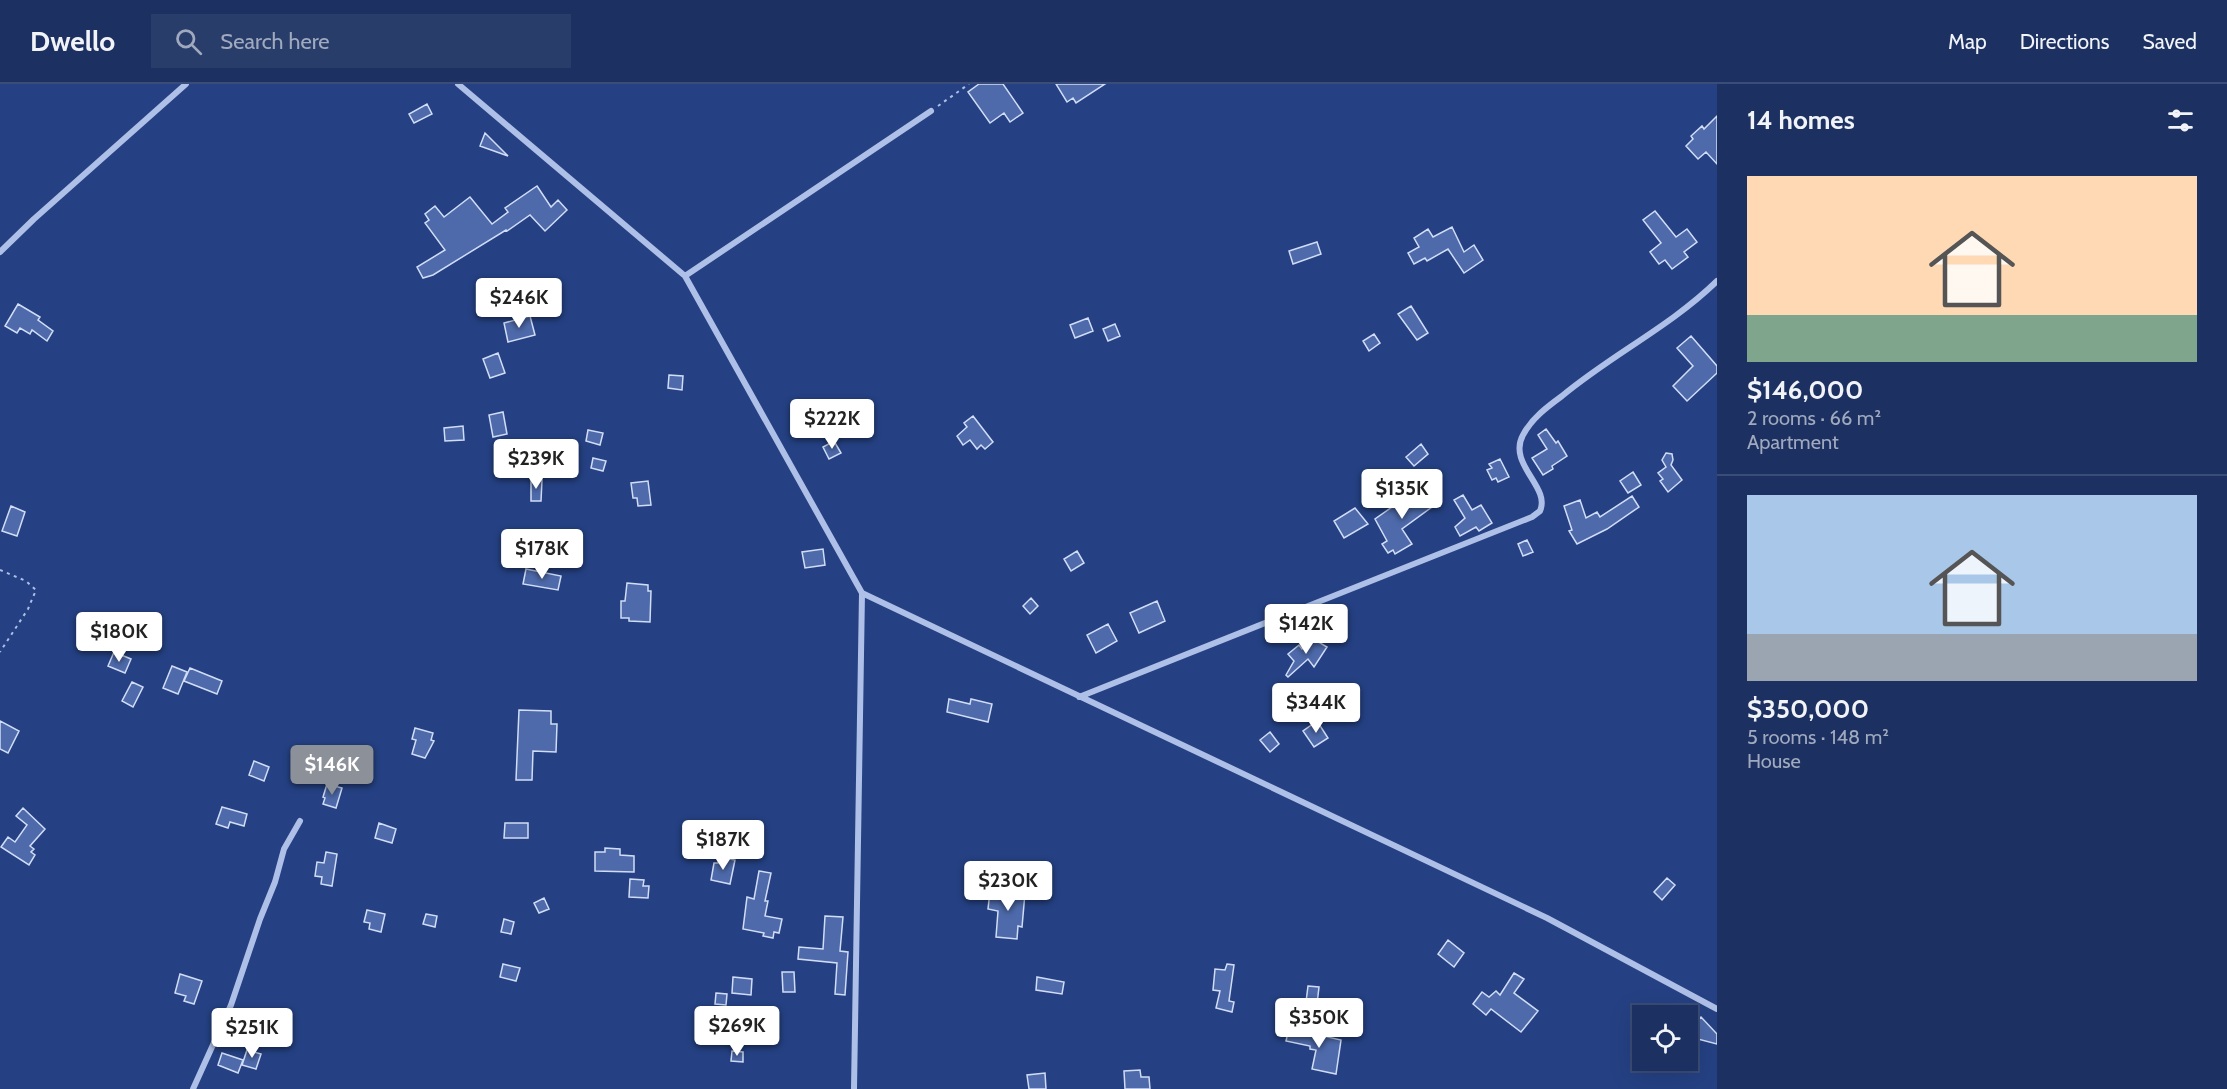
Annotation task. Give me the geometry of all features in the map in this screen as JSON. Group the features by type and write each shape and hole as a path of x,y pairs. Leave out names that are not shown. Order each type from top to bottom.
{"street":[{"path":"0,252 186,84"},
{"path":"458,84 685,276 862,592 854,1089"},
{"path":"685,276 931,111"},
{"path":"1079,697 1533,517 1540,511 1541,499 1520,455 1519,446 1530,424 1578,382 1667,322 1717,281"},
{"path":"862,592 1547,918 1717,1009"},
{"path":"192,1089 231,1005 275,882 284,849 300,821"}],"path":[{"path":"931,111 969,84"},
{"path":"0,570 26,580 36,590 28,609 0,652"}],"building":[{"path":"979,84 1003,84 1023,113 1010,122 1004,113 990,123 968,92"},
{"path":"1056,84 1105,84 1076,103 1073,98 1067,102"},
{"path":"427,104 432,114 414,123 409,114"},
{"path":"1717,116 1717,164 1706,152 1698,159 1686,146 1693,139 1691,136 1702,126 1704,129"},
{"path":"485,133 508,156 480,146"},
{"path":"537,186 551,207 558,200 567,210 545,231 530,215 433,275 423,278 417,267 445,250 425,223 429,220 425,214 435,206 444,217 470,197 492,224 508,212 505,208"},
{"path":"1655,211 1676,237 1687,229 1697,242 1684,252 1688,257 1672,269 1665,260 1659,264 1650,252 1661,243 1643,220"},
{"path":"1452,227 1464,252 1474,245 1483,260 1464,273 1448,249 1427,261 1425,258 1414,264 1408,253 1419,247 1414,238 1428,229 1433,237"},
{"path":"1317,242 1321,254 1293,264 1289,251"},
{"path":"18,304 40,317 38,320 53,331 47,341 32,330 30,334 20,328 17,333 5,326"},
{"path":"1411,306 1428,333 1417,340 1398,314"},
{"path":"530,316 535,335 508,342 504,323"},
{"path":"1088,318 1093,331 1075,338 1070,325"},
{"path":"1115,324 1120,336 1108,341 1103,329"},
{"path":"1374,334 1380,343 1369,351 1363,341"},
{"path":"1691,336 1717,366 1717,373 1687,401 1673,386 1693,366 1677,348"},
{"path":"498,353 505,373 490,378 483,359"},
{"path":"669,375 683,376 682,390 668,388"},
{"path":"503,412 507,434 493,437 489,415"},
{"path":"973,416 993,442 985,449 981,445 977,449 970,440 963,445 957,436 967,427 964,423"},
{"path":"463,426 464,440 445,441 444,428"},
{"path":"1546,429 1556,443 1558,441 1567,456 1543,475 1532,458 1547,449 1538,435"},
{"path":"588,430 603,433 600,445 586,441"},
{"path":"834,441 841,453 829,459 823,447"},
{"path":"1421,444 1428,454 1414,466 1406,457"},
{"path":"1666,453 1672,454 1671,465 1682,480 1668,492 1660,481 1663,479 1658,473 1666,467 1662,460"},
{"path":"593,458 606,461 603,471 591,468"},
{"path":"1500,459 1509,477 1498,482 1496,478 1492,480 1487,470 1492,468 1489,464"},
{"path":"1633,472 1641,485 1628,493 1620,481"},
{"path":"531,479 542,480 541,501 531,501"},
{"path":"648,481 651,505 638,506 637,498 633,498 631,483"},
{"path":"1419,488 1432,507 1402,529 1412,544 1395,554 1393,550 1388,553 1382,544 1387,541 1375,519"},
{"path":"1463,495 1472,510 1481,505 1492,523 1479,531 1476,527 1460,536 1455,527 1465,518 1454,500"},
{"path":"1632,496 1639,507 1607,529 1577,544 1569,531 1572,530 1564,506 1580,500 1586,518 1597,512 1600,517"},
{"path":"11,506 25,512 17,536 2,531"},
{"path":"1355,508 1368,524 1344,538 1334,521"},
{"path":"1527,540 1533,552 1523,556 1518,544"},
{"path":"823,549 825,565 805,568 802,552"},
{"path":"1077,551 1084,563 1071,571 1064,559"},
{"path":"526,569 561,576 558,590 523,584"},
{"path":"627,583 648,585 648,591 651,591 650,622 629,621 629,618 621,618 621,601 625,601"},
{"path":"1031,598 1038,606 1030,614 1023,606"},
{"path":"1157,601 1165,621 1139,633 1130,613"},
{"path":"1108,624 1117,641 1096,653 1087,635"},
{"path":"1310,637 1327,647 1314,667 1308,659 1288,677 1286,675 1294,661 1288,654 1299,645 1302,649"},
{"path":"114,652 131,659 125,673 108,666"},
{"path":"172,666 187,672 178,694 163,688"},
{"path":"190,668 222,681 217,694 184,681"},
{"path":"132,682 143,687 133,707 122,701"},
{"path":"949,699 970,704 971,699 992,704 988,722 947,712"},
{"path":"519,710 551,711 551,724 557,724 556,752 533,751 532,780 516,780"},
{"path":"0,721 19,731 8,753 0,749"},
{"path":"1317,721 1328,738 1314,747 1303,731"},
{"path":"415,728 433,733 431,740 434,741 425,758 412,754 416,740 412,739"},
{"path":"1270,732 1279,744 1270,752 1260,740"},
{"path":"254,761 269,767 264,781 249,775"},
{"path":"327,784 342,788 336,808 323,804"},
{"path":"222,807 247,814 244,826 230,822 228,828 216,824"},
{"path":"23,808 45,829 30,846 34,849 31,852 35,855 29,865 1,847 8,837 15,842 27,825 16,816"},
{"path":"379,823 396,829 392,843 375,838"},
{"path":"505,823 528,823 528,838 504,838"},
{"path":"605,848 620,849 620,855 634,856 634,872 595,871 595,852 605,852"},
{"path":"326,852 337,854 332,886 321,884 322,877 315,876 317,862 324,863"},
{"path":"719,857 735,860 730,884 711,880 714,863 718,863"},
{"path":"759,871 771,873 765,901 768,901 765,916 782,919 779,933 774,932 773,938 763,936 764,933 743,929 747,897 754,899"},
{"path":"1667,878 1675,885 1662,900 1654,892"},
{"path":"630,879 644,880 643,886 649,886 648,898 629,897"},
{"path":"990,891 1025,893 1022,927 1018,926 1017,939 996,937 998,911 988,909"},
{"path":"544,898 549,909 539,913 534,903"},
{"path":"367,910 385,914 381,932 369,929 370,923 364,922"},
{"path":"426,914 437,916 435,927 423,924"},
{"path":"825,916 843,917 840,951 848,952 845,995 835,994 837,963 798,959 799,947 823,949"},
{"path":"504,919 514,922 511,934 501,932"},
{"path":"1448,940 1464,953 1454,967 1438,954"},
{"path":"503,964 520,968 516,981 500,977"},
{"path":"1227,964 1234,965 1229,1001 1234,1002 1232,1012 1216,1008 1220,991 1213,990 1215,969 1225,970"},
{"path":"782,972 794,972 795,992 783,992"},
{"path":"1514,973 1524,979 1514,993 1538,1011 1521,1032 1491,1009 1486,1015 1473,1004 1482,992 1489,997 1496,991 1500,995"},
{"path":"180,974 202,981 194,1004 184,1001 186,996 175,993"},
{"path":"733,977 752,979 751,995 732,993"},
{"path":"1037,977 1064,982 1062,994 1036,990"},
{"path":"1308,986 1319,987 1317,1004 1306,1002"},
{"path":"716,993 727,994 726,1005 715,1004"},
{"path":"708,1007 725,1008 723,1027 719,1027 718,1033 706,1032 707,1026 699,1026 700,1014 708,1014"},
{"path":"1701,1017 1717,1034 1717,1044 1698,1039 1698,1020"},
{"path":"1289,1028 1341,1040 1336,1074 1312,1069 1316,1050 1310,1049 1310,1046 1286,1041"},
{"path":"247,1050 261,1054 256,1069 242,1065"},
{"path":"732,1051 743,1052 743,1062 731,1061"},
{"path":"222,1053 243,1060 238,1073 218,1065"},
{"path":"1140,1070 1141,1077 1149,1077 1150,1089 1125,1089 1124,1071"},
{"path":"1045,1073 1046,1089 1029,1089 1027,1075"}]}
